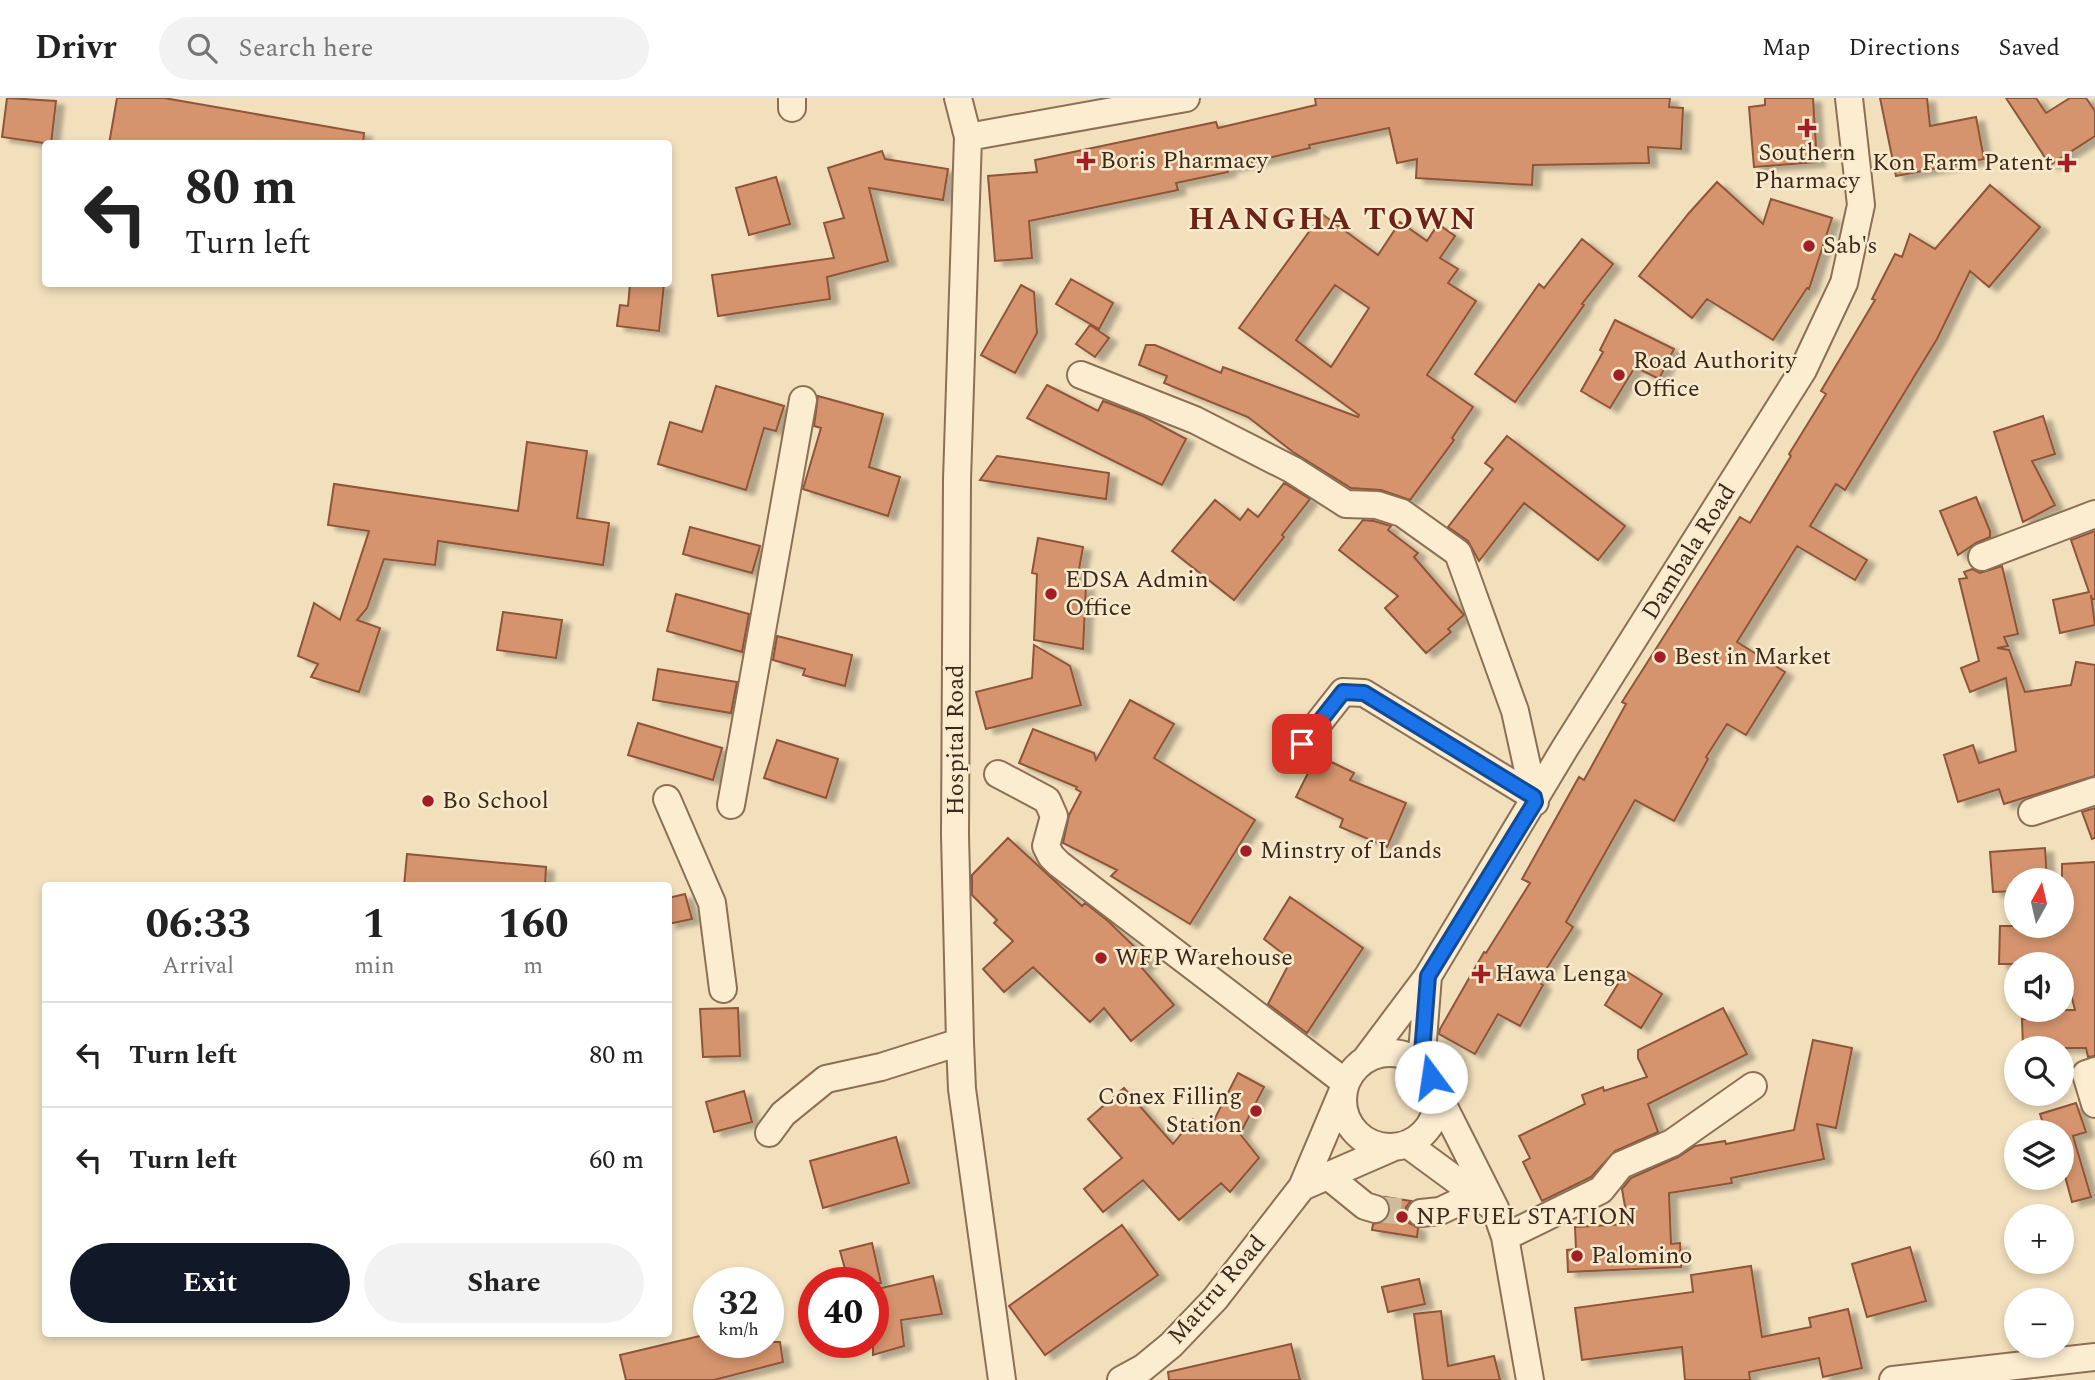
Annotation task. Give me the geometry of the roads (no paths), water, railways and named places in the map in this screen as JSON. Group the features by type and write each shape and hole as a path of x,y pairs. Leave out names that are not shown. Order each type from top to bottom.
{"street":[{"name":"Hospital Road","path":"958,98 968,137 957,480 955,835 960,1042 962,1089 1002,1380"},
{"path":"968,137 1186,98"},
{"name":"Dambala Road","path":"1365,1060 1428,976 1534,799 1803,370 1844,283 1861,205 1849,98"},
{"path":"1081,374 1195,420 1293,470 1346,504 1377,505 1402,513 1458,553 1515,712 1534,799"},
{"path":"730,805 803,400"},
{"path":"1982,556 2095,514"},
{"path":"1302,744 1343,692 1364,693 1534,799"},
{"path":"998,774 1047,800 1054,816 1046,846 1059,864 1346,1083"},
{"path":"2032,812 2095,791"},
{"path":"667,799 712,903 723,989"},
{"name":"Dambala Road","path":"1421,1066 1428,976"},
{"path":"769,1133 783,1114 826,1079 881,1067 960,1042"},
{"path":"1436,1091 1436,1108 1431,1123 1421,1136 1400,1146 1378,1146 1363,1139 1352,1128 1345,1114 1343,1098 1346,1083 1354,1070 1365,1060 1394,1054 1409,1058 1431,1077 1485,1201 1504,1237 1530,1380"},
{"path":"2095,1071 2086,1074 2095,1104"},
{"name":"Mattru Road","path":"1121,1380 1143,1368 1171,1345 1215,1300 1302,1187 1346,1083"},
{"path":"1504,1237 1601,1190 1621,1166 1672,1143 1753,1086"},
{"path":"1400,1146 1485,1201"},
{"name":"Mattru Road","path":"1302,1187 1400,1146"},
{"path":"1328,1176 1365,1206 1376,1209"},
{"path":"1421,1213 1485,1201"},
{"path":"1893,1380 2095,1356"}],"tunnel":[{"path":"1375,1209 1421,1213"}],"place":[{"name":"Southern Pharmacy","path":"1807,128"},
{"name":"Boris Pharmacy","path":"1086,161"},
{"name":"Kon Farm Patent","path":"2067,163"},
{"name":"Sab's","path":"1809,246"},
{"name":"Road Authority Office","path":"1619,375"},
{"name":"EDSA Admin Office","path":"1051,594"},
{"name":"Best in Market","path":"1660,657"},
{"name":"Bo School","path":"428,801"},
{"name":"Minstry of Lands","path":"1246,851"},
{"name":"WFP Warehouse","path":"1101,958"},
{"name":"Hawa Lenga","path":"1481,974"},
{"name":"Conex Filling Station","path":"1256,1111"},
{"name":"NP FUEL STATION","path":"1402,1217"},
{"name":"Palomino","path":"1577,1256"}],"district":[{"name":"HANGHA TOWN","path":"1333,219"}]}
